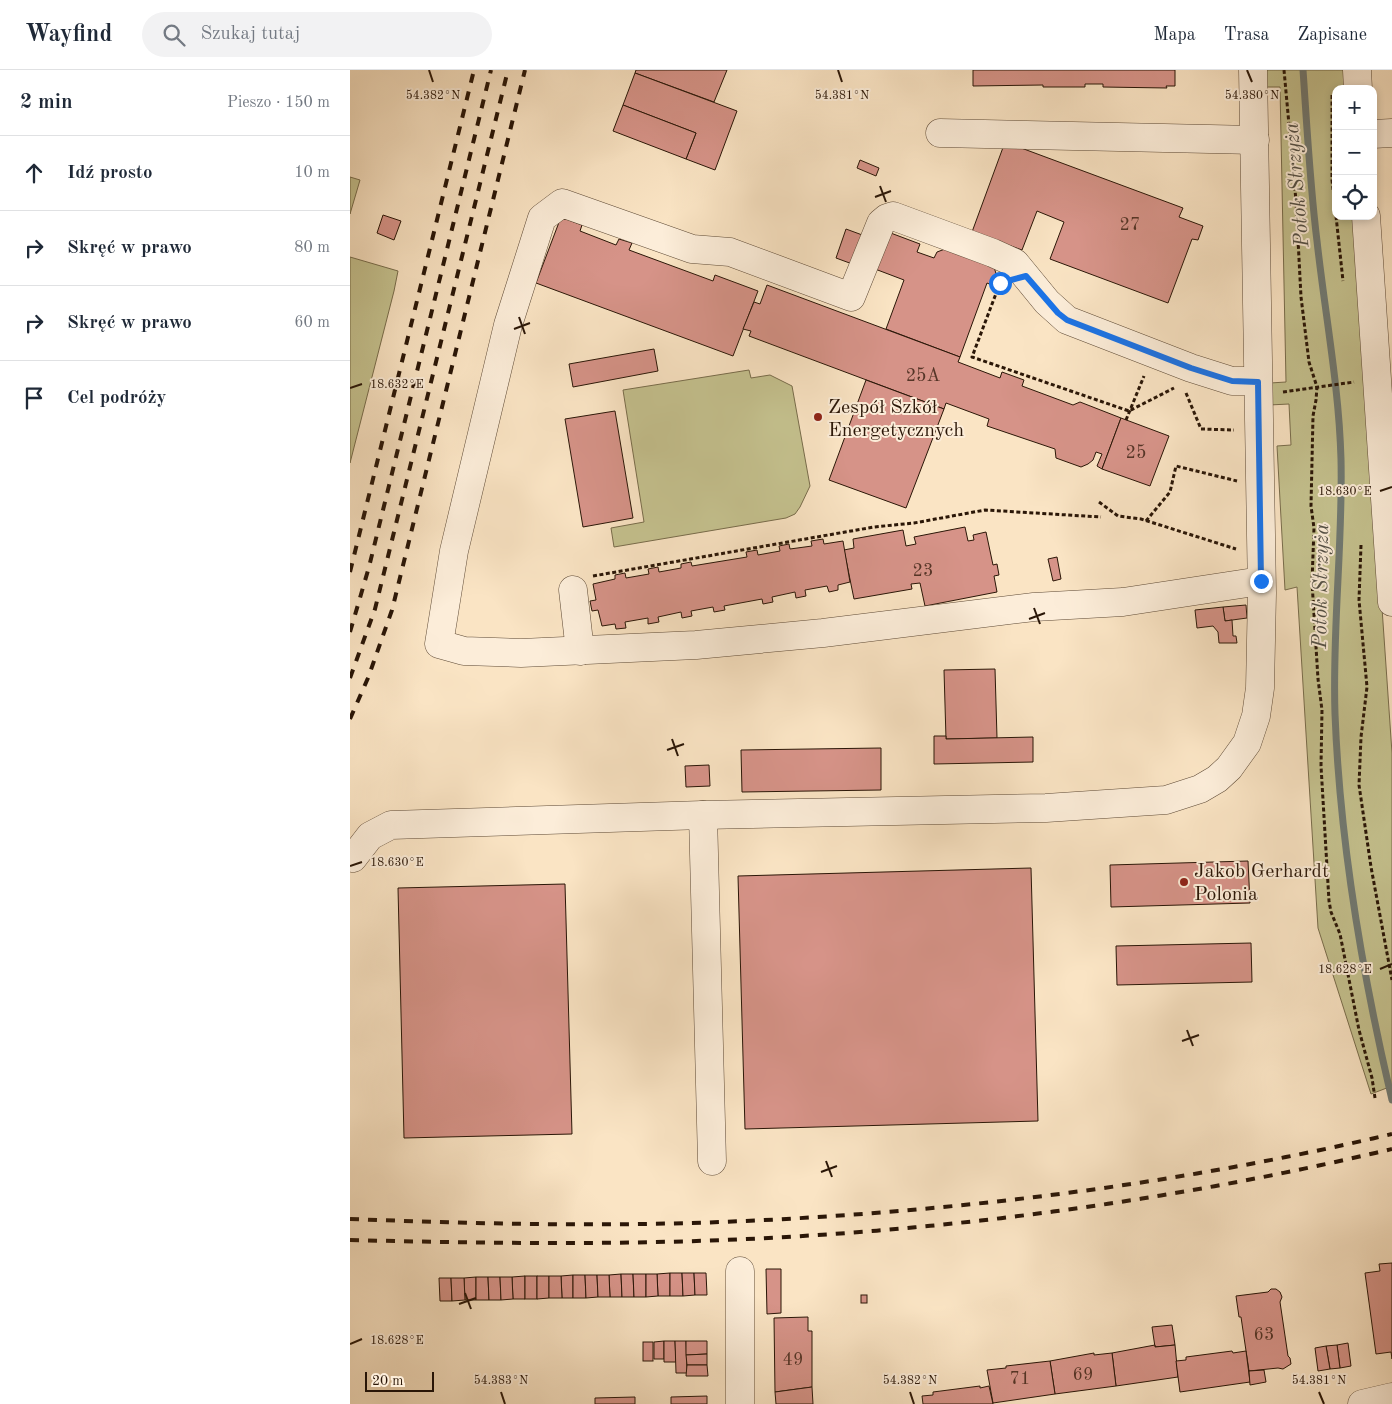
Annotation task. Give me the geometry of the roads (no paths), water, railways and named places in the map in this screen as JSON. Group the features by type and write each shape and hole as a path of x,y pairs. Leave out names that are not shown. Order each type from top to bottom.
{"street":[{"path":"353,858 370,836 391,825 703,815 1046,808 1166,800 1200,789 1229,768 1247,742 1256,716 1260,688 1261,550 1253,70"},
{"path":"1348,85 1357,70"},
{"path":"1377,134 1392,132"},
{"path":"940,133 1255,140"},
{"path":"1258,388 1232,381 1192,379 1154,354 1067,320 1053,308 1015,264 1004,257 893,216 881,223 851,297 730,252 692,249 562,204 542,218 508,324 454,552 439,644 464,651 521,653 753,641 1034,607 1122,602 1261,581"},
{"path":"1366,220 1392,602"},
{"path":"573,590 580,650"},
{"path":"703,815 712,1161"},
{"path":"740,1271 740,1404"},
{"path":"1362,1404 1392,1397"}],"waterway":[{"name":"Potok Strzyża","path":"1303,70 1315,220 1340,432 1341,491 1334,682 1342,812 1347,860 1362,957 1392,1100"}],"railway":[{"path":"350,572 474,70"},
{"path":"350,632 369,567 491,70"},
{"path":"350,678 375,609 508,70"},
{"path":"350,719 368,678 392,610 525,70"},
{"path":"350,1219 498,1223 647,1224 745,1221 908,1210 990,1202 1152,1181 1312,1152 1392,1134"},
{"path":"350,1240 630,1243 808,1236 892,1229 1060,1211 1144,1198 1227,1184 1392,1149"}],"place":[{"name":"Zespół Szkół Energetycznych","path":"818,417"},
{"name":"Jakob Gerhardt Polonia","path":"1184,882"}]}
